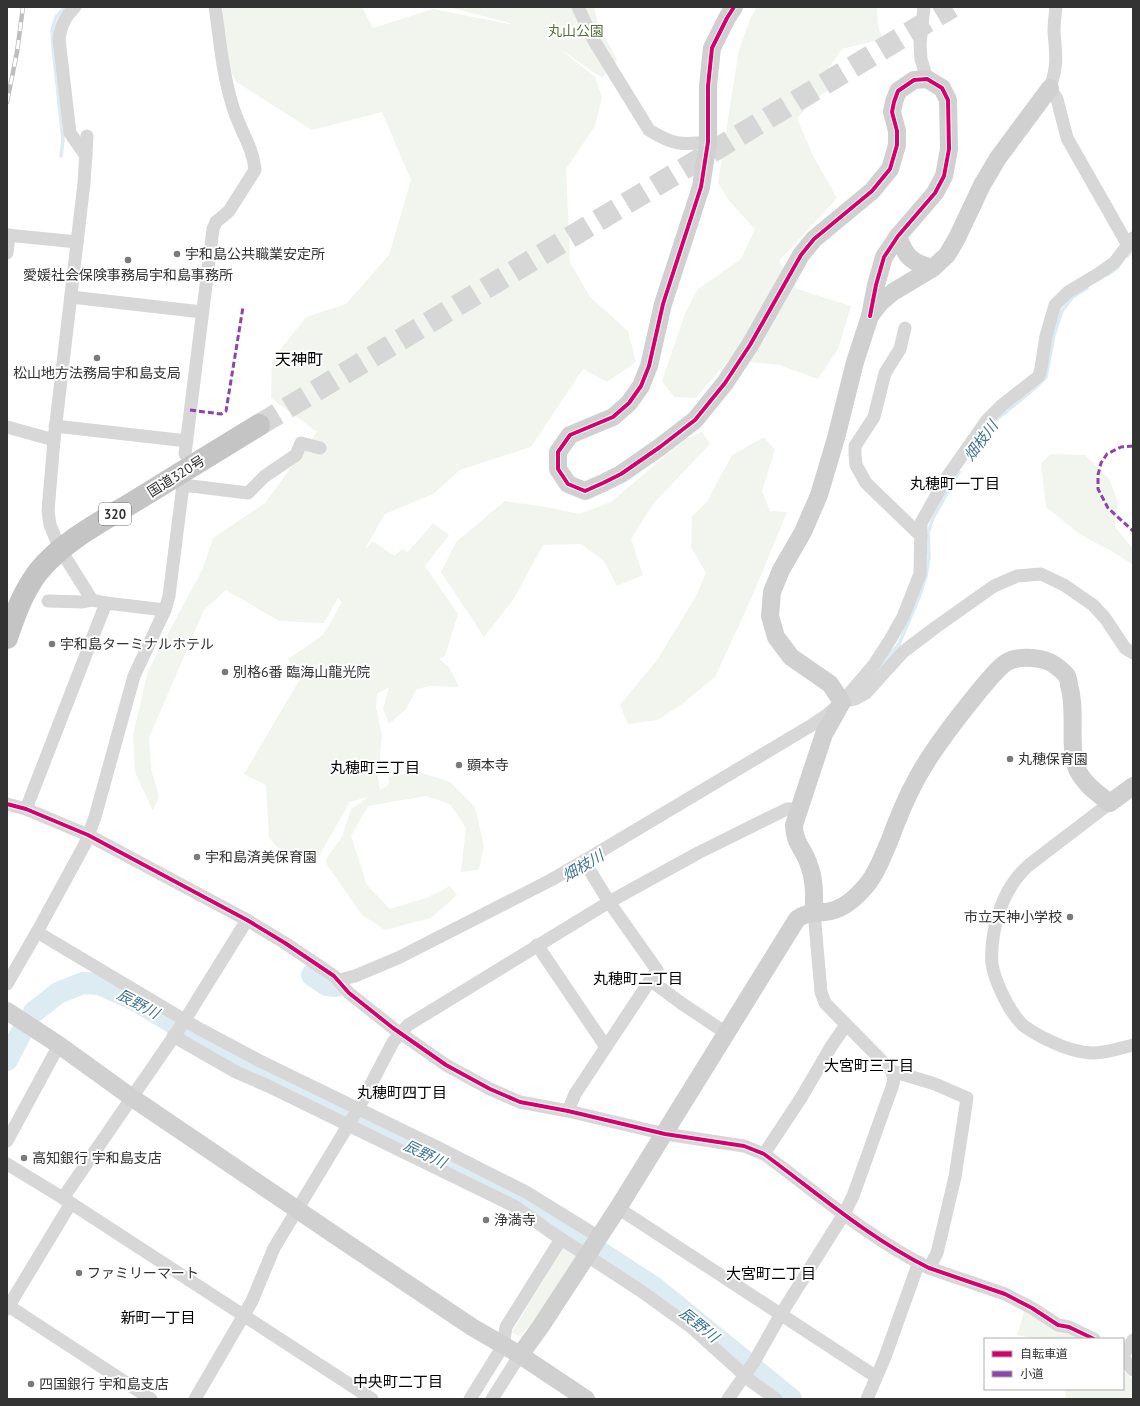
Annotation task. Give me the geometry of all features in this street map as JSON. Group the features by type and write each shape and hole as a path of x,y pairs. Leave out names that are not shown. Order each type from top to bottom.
{"highway":[{"name":"国道320号","path":"7,638 15,614 26,591 38,572 60,549 96,525 259,425"}],"street":[{"path":"75,7 66,17 61,27 59,39 70,133 86,156"},
{"path":"55,426 186,448 213,229 216,222 229,211 255,170 251,150 232,106 223,73 215,7"},
{"path":"578,7 593,39 649,130 664,140 685,145 708,142"},
{"path":"734,7 712,48 708,86 708,142 700,186 664,304 649,366 641,386 629,404 613,417 570,435 558,452 558,469 568,484 585,491 603,484 621,474 695,420 725,383 750,345 780,295 801,255 814,239 872,190 890,170 897,145 897,131 892,112 898,91 914,80 927,79 942,88 948,100 949,149 944,176 935,192 898,236 884,257 876,285 870,316 855,362 836,438 819,494 803,532 781,570 772,592 770,616 776,637 791,657 830,684 842,702"},
{"path":"924,7 920,44 921,59 927,79"},
{"path":"870,316 880,303 893,292 932,268 947,255 957,238 982,185 998,158 1050,88 1055,72 1056,49 1054,31 1056,7"},
{"path":"338,980 356,976 398,958 586,865 828,714 842,702 873,666 903,617 920,574 921,523 945,480 987,420 1001,406 1039,376 1042,368 1046,336 1055,305 1068,292 1115,262 1131,241 1125,240 1067,138 1057,99 1050,88"},
{"path":"87,136 71,297 55,426 48,511 50,525 60,549 92,600"},
{"path":"7,253 8,235 77,242"},
{"path":"898,236 903,248 912,261 922,266 932,268"},
{"path":"71,297 202,312"},
{"path":"905,328 900,349 884,373 874,417 855,446 855,454 856,465 866,483 921,536"},
{"path":"7,427 54,440"},
{"path":"7,984 37,932 84,844 95,817 134,676 165,610 169,596 182,485 248,493 265,476 296,455 300,443 320,448"},
{"path":"867,1399 875,1376 885,1357 924,1265 937,1253 955,1177 967,1098 935,1084 892,1071 825,1003 821,992 813,882 809,864 794,835 794,825 824,734 842,702 855,699 866,693 903,652 994,586 1017,576 1041,574 1064,586 1092,605 1105,618 1125,648 1133,653"},
{"path":"48,601 83,602 92,600 165,610"},
{"path":"26,809 106,603"},
{"path":"492,1399 618,1208 797,919 803,914 831,911 845,906 868,882 878,866 917,778 942,739 973,699 992,676 1008,661 1037,658 1055,664 1067,676 1072,696 1074,757 1078,769 1086,782 1110,803"},
{"path":"1133,786 1019,874 1012,883 999,912 992,938 992,964 1001,990 1008,1006 1023,1025 1036,1034 1070,1049 1094,1053 1111,1051 1133,1045"},
{"path":"7,804 26,809 84,844 244,925 285,943 338,980 349,993 446,1065 490,1089 520,1102 568,1111 665,1134 744,1146 764,1154 869,1232 924,1265 1005,1294 1032,1308 1058,1325 1070,1327 1092,1338"},
{"path":"195,1399 252,1302 274,1248 358,1110 393,1042 400,1032 408,1025 609,902 698,853 787,809 799,809"},
{"path":"568,1111 575,1094 657,970 609,902 586,865"},
{"path":"152,1399 8,1307 67,1201 131,1097 179,1028 244,925"},
{"path":"37,932 152,1002 179,1028 236,1072 349,1124 593,1247 642,1291 749,1369 752,1382 776,1399"},
{"path":"537,945 606,1048"},
{"path":"650,980 726,1033"},
{"path":"7,1011 59,1045 131,1097 297,1209 466,1322 586,1399"},
{"path":"764,1154 846,1025"},
{"path":"179,1028 260,1061 358,1110 438,1147 526,1192 571,1235 593,1247"},
{"path":"7,1141 59,1045"},
{"path":"728,1399 749,1369 781,1314 844,1214 853,1196 894,1080 892,1071"},
{"path":"7,1164 67,1201 372,1399"},
{"path":"618,1208 875,1376"},
{"path":"470,1399 503,1346 506,1328 571,1235"},
{"path":"1124,1354 1133,1340"},
{"path":"1124,1357 1133,1370"}],"green space":[{"name":"丸山公園","path":"223,7 362,7 373,28 433,9 514,25 448,7 594,7 598,23 617,60 602,78 560,49 595,77 602,97 595,126 566,169 570,262 590,297 628,331 636,362 607,382 583,369 531,447 460,470 433,494 385,514 365,549 373,541 394,556 402,549 408,552 433,523 449,535 425,566 458,614 445,656 439,659 449,667 459,687 430,686 417,689 406,709 389,724 383,709 389,687 377,694 376,707 382,736 378,778 380,790 389,784 388,777 419,772 450,782 475,807 484,846 479,870 461,872 466,828 450,804 426,796 368,806 351,836 367,885 390,909 426,898 450,886 457,895 431,918 385,930 362,915 327,865 326,859 342,837 351,809 368,797 350,802 319,856 309,861 290,857 277,847 269,838 266,785 244,774 300,679 288,659 323,635 342,602 338,598 324,623 279,621 226,590 204,610 149,738 151,769 159,796 153,811 135,772 133,735 148,671 203,568 213,538 265,503 317,432 271,398 272,360 306,317 346,304 389,255 411,180 382,112 312,130 236,82 216,42"},
{"path":"757,7 877,7 878,26 883,39 842,49 829,67 833,88 818,97 797,118 813,156 837,198 779,261 797,289 851,306 838,349 818,379 779,365 728,360 696,398 674,397 662,381 686,311 698,289 741,259 755,229 730,202 718,183 739,49 751,17"},
{"path":"702,432 710,444 653,504 631,539 643,575 617,586 604,561 581,544 543,545 513,600 484,637 441,572 456,542 505,501 552,508 579,514 611,502 684,440"},
{"path":"764,437 775,450 762,491 770,511 787,512 752,597 715,677 682,704 658,720 628,724 620,705 657,660 695,598 706,573 691,547 692,516 706,503 732,455"},
{"path":"1051,454 1085,455 1109,479 1118,502 1115,527 1133,549 1133,565 1115,553 1081,535 1046,507 1041,463"},
{"path":"563,1248 578,1258 531,1325 519,1336 512,1332"},
{"path":"1025,1309 1079,1338 1030,1338 1017,1335"},
{"path":"1124,1371 1133,1380 1133,1396 1130,1399 1065,1399 1066,1390 1124,1390"}],"waterway":[{"path":"61,156 63,140 52,30 56,17 65,7"},
{"name":"畑枝川","path":"1127,256 1133,249"},
{"name":"畑枝川","path":"1107,275 1118,267"},
{"name":"畑枝川","path":"996,420 1034,389 1046,377 1054,335 1062,311 1073,297 1087,288"},
{"name":"畑枝川","path":"879,667 899,644 920,595 926,576 929,558 928,533 933,518 959,472"},
{"name":"畑枝川","path":"312,975 327,985 336,986"},
{"name":"辰野川","path":"34,1012 58,993 83,983 99,984 135,1000 230,1057 526,1204 655,1288 791,1399"},
{"name":"辰野川","path":"7,1060 20,1035"}],"tunnel":[{"path":"259,425 952,7"}],"railway":[{"path":"7,102 17,52 23,7"}],"marked path":[{"path":"190,410 221,414 226,411 243,307"},
{"path":"1133,446 1121,447 1107,454 1101,463 1098,475 1098,489 1108,508 1133,531"}],"cycle path":[{"path":"734,7 712,48 708,86 708,142 701,187 663,304 649,366 641,386 629,403 613,417 570,435 558,452 558,469 568,484 585,491 621,474 695,420 725,383 750,345 801,255 814,239 872,191 890,169 897,145 897,131 892,112 898,91 914,80 927,79 942,88 948,100 949,149 944,176 935,193 898,236 884,257 876,285 870,316"},
{"path":"7,804 26,809 88,835 247,920 285,943 334,976 349,993 393,1028 446,1065 490,1089 520,1102 568,1111 665,1134 744,1146 764,1154 864,1229 907,1256 929,1268 1005,1294 1032,1308 1058,1325 1069,1327 1092,1338"}],"place":[{"name":"宇和島公共職業安定所","path":"177,254"},
{"name":"愛媛社会保険事務局宇和島事務所","path":"128,260"},
{"name":"松山地方法務局宇和島支局","path":"97,358"},
{"name":"宇和島ターミナルホテル","path":"52,644"},
{"name":"別格6番 臨海山龍光院","path":"225,672"},
{"name":"丸穂保育園","path":"1010,759"},
{"name":"顕本寺","path":"459,765"},
{"name":"宇和島済美保育園","path":"197,857"},
{"name":"市立天神小学校","path":"1070,917"},
{"name":"高知銀行 宇和島支店","path":"24,1158"},
{"name":"浄満寺","path":"486,1220"},
{"name":"ファミリーマート","path":"79,1273"},
{"name":"四国銀行 宇和島支店","path":"31,1384"}],"district":[{"name":"天神町","path":"299,359"},
{"name":"丸穂町一丁目","path":"955,484"},
{"name":"丸穂町三丁目","path":"375,768"},
{"name":"丸穂町二丁目","path":"638,979"},
{"name":"大宮町三丁目","path":"869,1066"},
{"name":"丸穂町四丁目","path":"402,1093"},
{"name":"大宮町二丁目","path":"771,1274"},
{"name":"新町一丁目","path":"158,1318"},
{"name":"中央町二丁目","path":"398,1382"}]}
